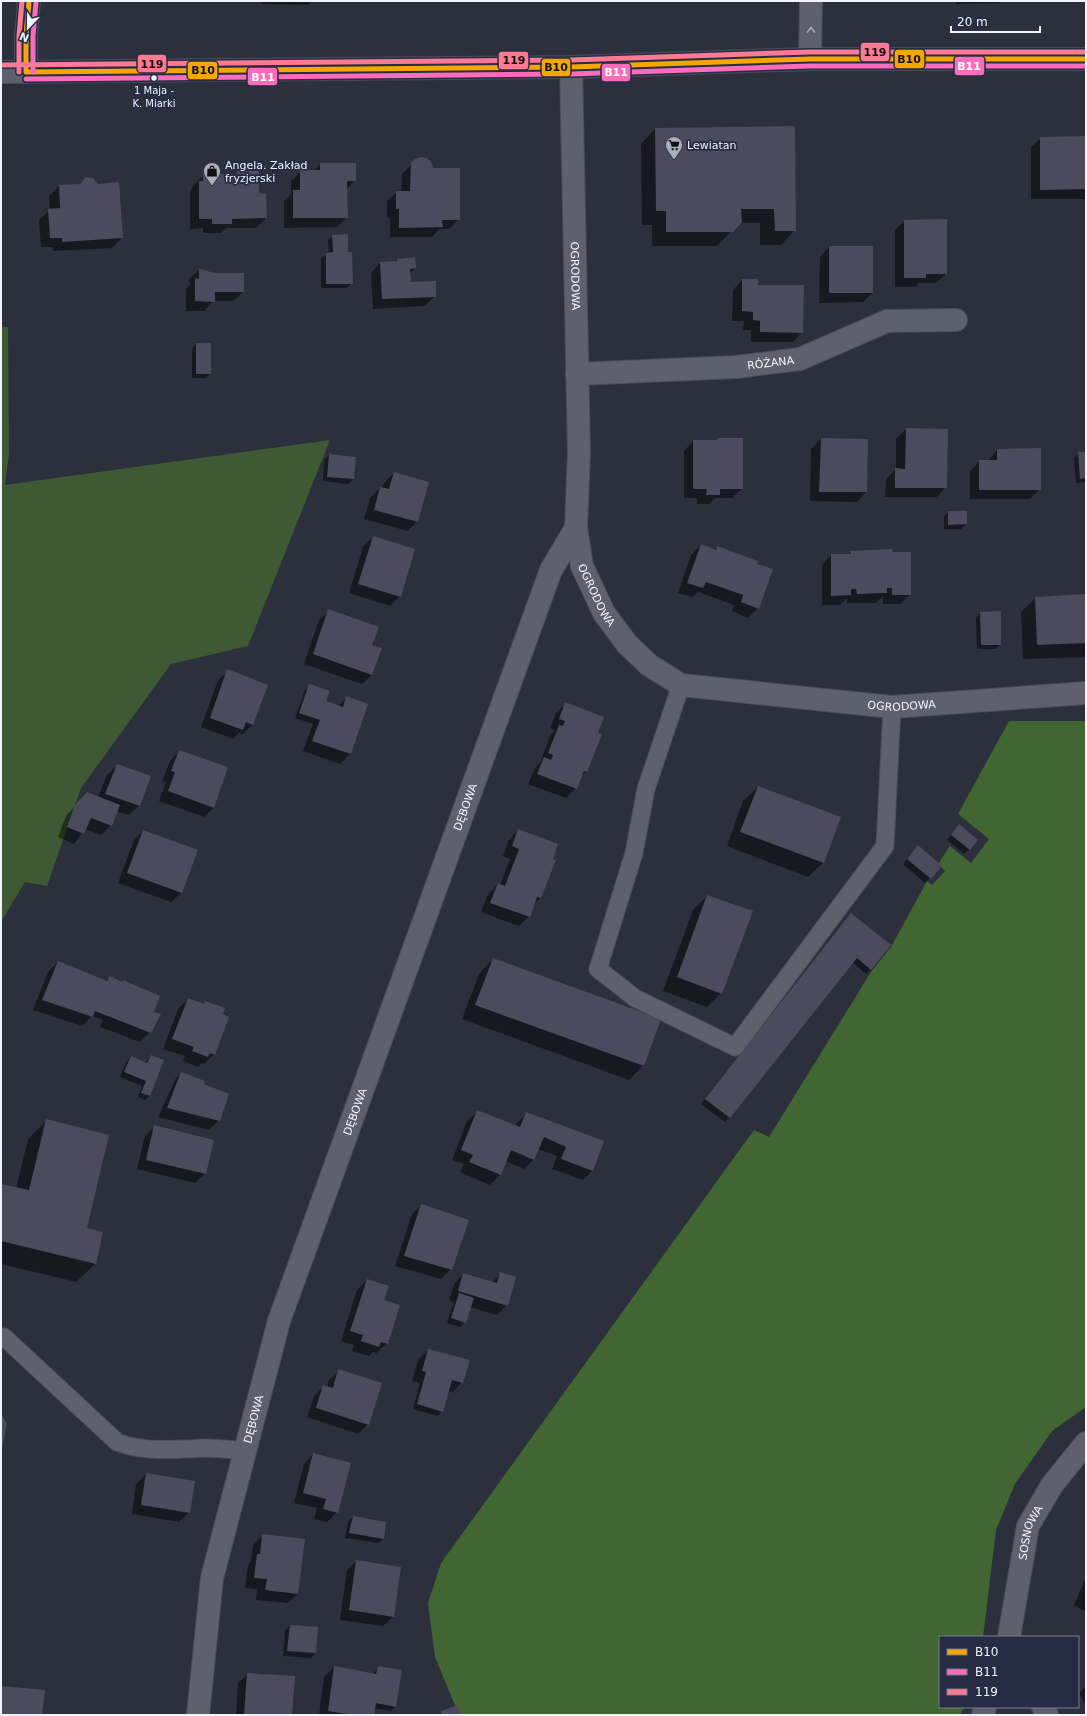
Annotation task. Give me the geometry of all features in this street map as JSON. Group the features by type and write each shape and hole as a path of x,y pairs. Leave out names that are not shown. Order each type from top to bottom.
{"street":[{"path":"26,72 26,36 30,1"},
{"path":"810,59 811,1"},
{"path":"1,72 571,67 810,59 1086,59"},
{"name":"OGRODOWA","path":"571,67 579,452 576,528 582,566 604,613 627,644 649,665 681,685 892,707 1086,693"},
{"name":"RÓŻANA","path":"577,374 736,367 800,359 887,321 956,320"},
{"name":"DĘBOWA","path":"198,1715 212,1578 279,1321 551,570 576,528"},
{"name":"SOSNOWA","path":"1009,1636 1028,1526 1052,1485 1086,1443"}],"lane":[{"path":"681,685 646,790 634,853 598,969 635,998 735,1047 885,846 892,707"},
{"path":"1,1337 4,1336 117,1442 128,1446 164,1449 207,1448 246,1451"}],"green space":[{"path":"1,327 8,327 9,454 5,485 330,440 248,646 171,664 81,788 47,886 25,882 1,922"},
{"path":"1009,721 1086,721 1086,1407 1052,1431 1015,1484 996,1530 983,1636 939,1636 939,1708 964,1708 960,1715 459,1715 435,1657 428,1603 441,1563 754,1130 769,1137 871,972 891,947 927,881 932,885 945,871 938,864 950,846 971,863 989,839 958,814"}],"building":[{"path":"795,126 796,231 775,231 774,209 741,209 742,222 733,232 666,232 666,211 656,211 655,128"},
{"path":"1086,136 1086,189 1040,190 1040,137"},
{"path":"421,157 427,158 431,162 433,168 460,168 460,220 442,220 443,227 399,228 399,209 396,209 396,191 410,191 411,163 415,159"},
{"path":"320,163 356,163 356,181 347,181 348,218 293,218 293,190 300,190 300,170 320,170"},
{"path":"237,171 259,171 259,193 266,194 267,218 232,219 232,224 212,224 212,219 199,219 199,181 203,181 203,174 237,174"},
{"path":"86,177 93,178 98,184 119,182 123,238 62,242 62,238 50,238 48,209 60,208 59,185 80,184"},
{"path":"947,219 947,274 926,274 926,278 904,278 904,220"},
{"path":"348,234 348,252 352,252 353,284 326,284 326,253 333,252 332,235"},
{"path":"829,246 873,246 873,293 829,293"},
{"path":"415,257 416,268 410,269 411,282 436,281 436,297 382,299 380,262 397,261 397,259"},
{"path":"199,269 215,273 244,273 244,292 215,292 215,302 195,301 195,278 199,279"},
{"path":"742,279 758,279 758,285 804,285 803,333 760,332 760,321 753,320 753,312 742,311"},
{"path":"196,343 211,343 211,374 196,374"},
{"path":"906,428 948,429 947,488 895,488 895,468 905,469"},
{"path":"717,438 743,438 743,489 720,489 720,495 706,495 707,489 693,489 693,440 717,440"},
{"path":"821,438 868,439 867,492 819,492"},
{"path":"1041,448 1041,490 979,490 979,460 997,460 997,449"},
{"path":"1078,452 1086,452 1086,478 1080,479"},
{"path":"329,454 356,457 354,479 327,477"},
{"path":"394,472 429,482 418,522 374,510 380,487 389,489"},
{"path":"948,511 967,511 967,524 948,525"},
{"path":"373,536 415,549 401,597 358,584"},
{"path":"701,544 716,550 717,546 758,561 757,564 773,569 759,609 741,602 743,595 706,582 703,588 687,583"},
{"path":"892,549 893,552 911,552 911,595 892,595 892,588 887,588 887,593 857,594 856,589 851,589 851,595 831,596 831,554 851,554 850,551"},
{"path":"1086,594 1086,643 1037,645 1035,597"},
{"path":"328,609 379,627 372,645 382,648 372,675 313,654"},
{"path":"1001,611 1001,645 981,645 980,612"},
{"path":"227,669 268,685 253,725 246,722 243,730 210,718"},
{"path":"309,684 330,691 326,701 343,707 346,696 368,704 351,754 312,741 320,720 299,713"},
{"path":"565,702 604,717 598,733 602,734 587,772 584,771 577,789 537,774 544,757 551,760 553,755 548,753 559,725 563,726 565,721 559,719"},
{"path":"179,750 228,767 214,808 168,791 175,772 171,771"},
{"path":"117,764 151,776 140,806 105,794"},
{"path":"758,786 841,817 824,863 740,832"},
{"path":"87,792 120,805 112,826 91,818 84,834 67,827 75,805"},
{"path":"959,824 978,840 970,850 951,835"},
{"path":"518,829 558,844 553,859 556,860 541,898 537,897 530,917 490,903 498,883 505,886 519,849 512,846"},
{"path":"143,830 198,850 182,893 127,873"},
{"path":"918,845 942,866 931,879 907,859"},
{"path":"707,895 753,911 722,994 677,977"},
{"path":"851,913 891,945 871,970 857,958 730,1118 705,1099"},
{"path":"493,958 661,1019 644,1066 475,1005"},
{"path":"58,961 107,981 109,976 123,982 123,980 160,996 154,1012 161,1014 151,1033 95,1011 93,1017 42,1000"},
{"path":"188,998 204,1004 205,1001 225,1008 223,1014 229,1017 215,1055 210,1053 208,1057 192,1051 194,1047 172,1039"},
{"path":"151,1055 164,1060 150,1096 141,1093 146,1081 124,1072 131,1056 147,1063"},
{"path":"181,1072 205,1081 204,1084 229,1094 220,1121 167,1108"},
{"path":"477,1110 520,1127 526,1112 604,1141 593,1171 561,1159 566,1147 544,1137 534,1160 511,1150 501,1175 469,1162 473,1155 461,1150"},
{"path":"46,1119 109,1135 87,1228 103,1232 96,1264 1,1241 1,1184 29,1190"},
{"path":"154,1125 214,1140 206,1174 146,1160"},
{"path":"421,1204 469,1220 452,1270 404,1256"},
{"path":"500,1272 516,1277 508,1306 458,1291 463,1273 497,1283"},
{"path":"367,1279 389,1286 384,1300 400,1305 388,1344 381,1342 379,1347 361,1341 363,1335 350,1331"},
{"path":"459,1293 474,1298 466,1323 451,1318"},
{"path":"428,1349 470,1360 463,1383 452,1380 443,1412 417,1404 426,1372 422,1371"},
{"path":"338,1369 382,1383 369,1425 316,1408 323,1385 333,1388"},
{"path":"1,1413 7,1424 2,1448 1,1448"},
{"path":"313,1453 351,1463 338,1513 323,1509 326,1499 303,1493"},
{"path":"146,1473 195,1481 190,1513 141,1505"},
{"path":"353,1516 386,1522 384,1539 349,1533"},
{"path":"262,1534 305,1539 298,1594 265,1590 267,1579 254,1578 257,1554 260,1554"},
{"path":"356,1560 401,1567 394,1617 349,1610"},
{"path":"290,1625 318,1627 316,1653 287,1651"},
{"path":"334,1666 376,1674 378,1666 402,1670 396,1707 376,1703 374,1715 353,1715 328,1711"},
{"path":"247,1673 295,1676 292,1715 244,1715"},
{"path":"1,1686 45,1690 42,1715 1,1714"},
{"path":"458,1705 461,1715 442,1715 441,1711"}],"transit line":[{"name":"119","path":"19,72 19,36 22,1"},
{"name":"B10","path":"26,72 26,36 29,1"},
{"name":"B11","path":"33,72 33,36 36,2"},
{"name":"119","path":"1,65 571,60 810,52 1086,52"},
{"name":"B10","path":"26,72 571,67 810,59 1086,59"},
{"name":"B11","path":"26,79 571,74 810,66 1086,66"}],"place":[{"name":"1 Maja - K. Miarki","path":"154,78"},
{"name":"Lewiatan","path":"674,160"},
{"name":"Angela. Zakład fryzjerski","path":"212,186"}]}
